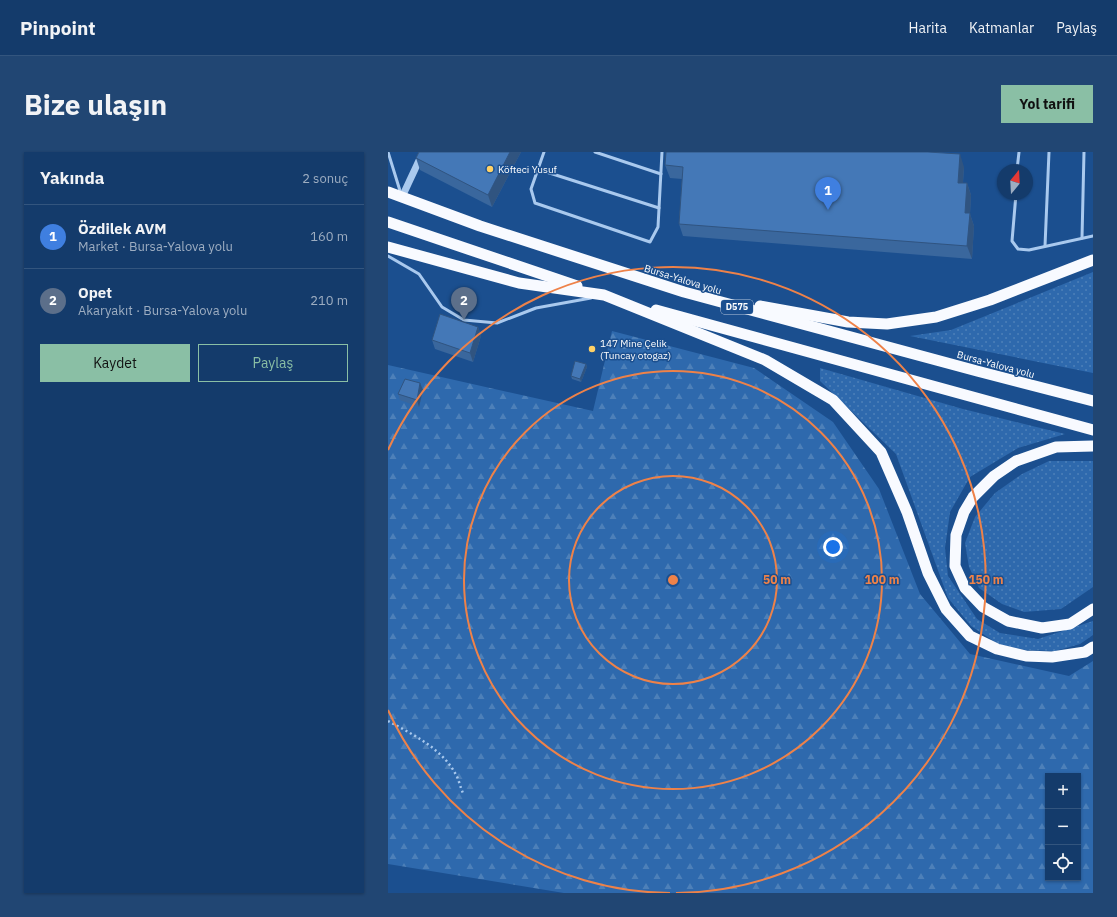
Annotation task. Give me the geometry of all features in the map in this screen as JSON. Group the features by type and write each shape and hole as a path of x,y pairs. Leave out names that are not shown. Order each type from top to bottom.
{"highway":[{"name":"Bursa-Yalova yolu","path":"388,192 480,226 684,292 1093,401"},
{"name":"D575","path":"388,222 604,295 1093,430"},
{"path":"388,248 519,282 604,295 765,360 833,400 881,452 907,512 928,573 946,609 970,636 997,649 1026,656 1052,657 1085,652 1093,647"},
{"path":"684,292 848,322 887,324 936,317 990,300 1093,260"},
{"path":"1093,446 1056,447 1016,461 994,476 972,497 964,512 956,535 956,566 965,588 983,607 1008,621 1042,628 1070,624 1093,609"}],"street":[{"path":"402,198 423,152"}],"lane":[{"path":"388,152 402,198"},
{"path":"544,152 530,189 535,203 650,242 658,227 662,152"},
{"path":"595,152 661,174"},
{"path":"1018,164 1019,152"},
{"path":"1045,246 1049,152"},
{"path":"1082,238 1084,152"},
{"path":"538,170 659,208"},
{"path":"1015,200 1012,241 1018,249 1028,250 1093,236"},
{"path":"388,256 419,274 442,307 464,320 497,323 536,308 604,295"}],"path":[{"path":"388,721 416,736 442,754 456,773 462,793"}],"green space":[{"path":"1093,272 1093,373 910,336 951,330"},
{"path":"612,331 754,368 833,422 879,489 920,594 970,654 1069,676 1093,661 1093,893 564,893 388,864 388,365 593,411"},
{"path":"820,368 963,409 1065,434 1018,448 970,477 950,512 945,548 948,576 977,619 1000,633 1038,639 1093,621 1093,635 1080,644 1055,651 1025,650 998,644 971,626 948,598 896,454 820,381"},
{"path":"1049,461 1093,461 1093,587 1061,609 1024,612 1002,604 979,588 969,567 965,543 975,517 995,493 1022,474"}],"building":[{"path":"419,152 510,152 488,195 416,158"},
{"path":"666,152 928,152 960,154 958,183 967,183 965,213 970,213 967,246 679,224 683,167 665,165"},
{"path":"440,314 478,327 470,353 432,340"},
{"path":"575,361 586,364 580,379 571,376"},
{"path":"405,379 420,383 417,400 398,394"}],"place":[{"name":"Köfteci Yusuf","path":"490,169"},
{"name":"Özdilek AVM","path":"828,210"},
{"name":"Opet","path":"464,320"},
{"name":"147 Mine Çelik (Tuncay otogaz)","path":"592,349"}]}
